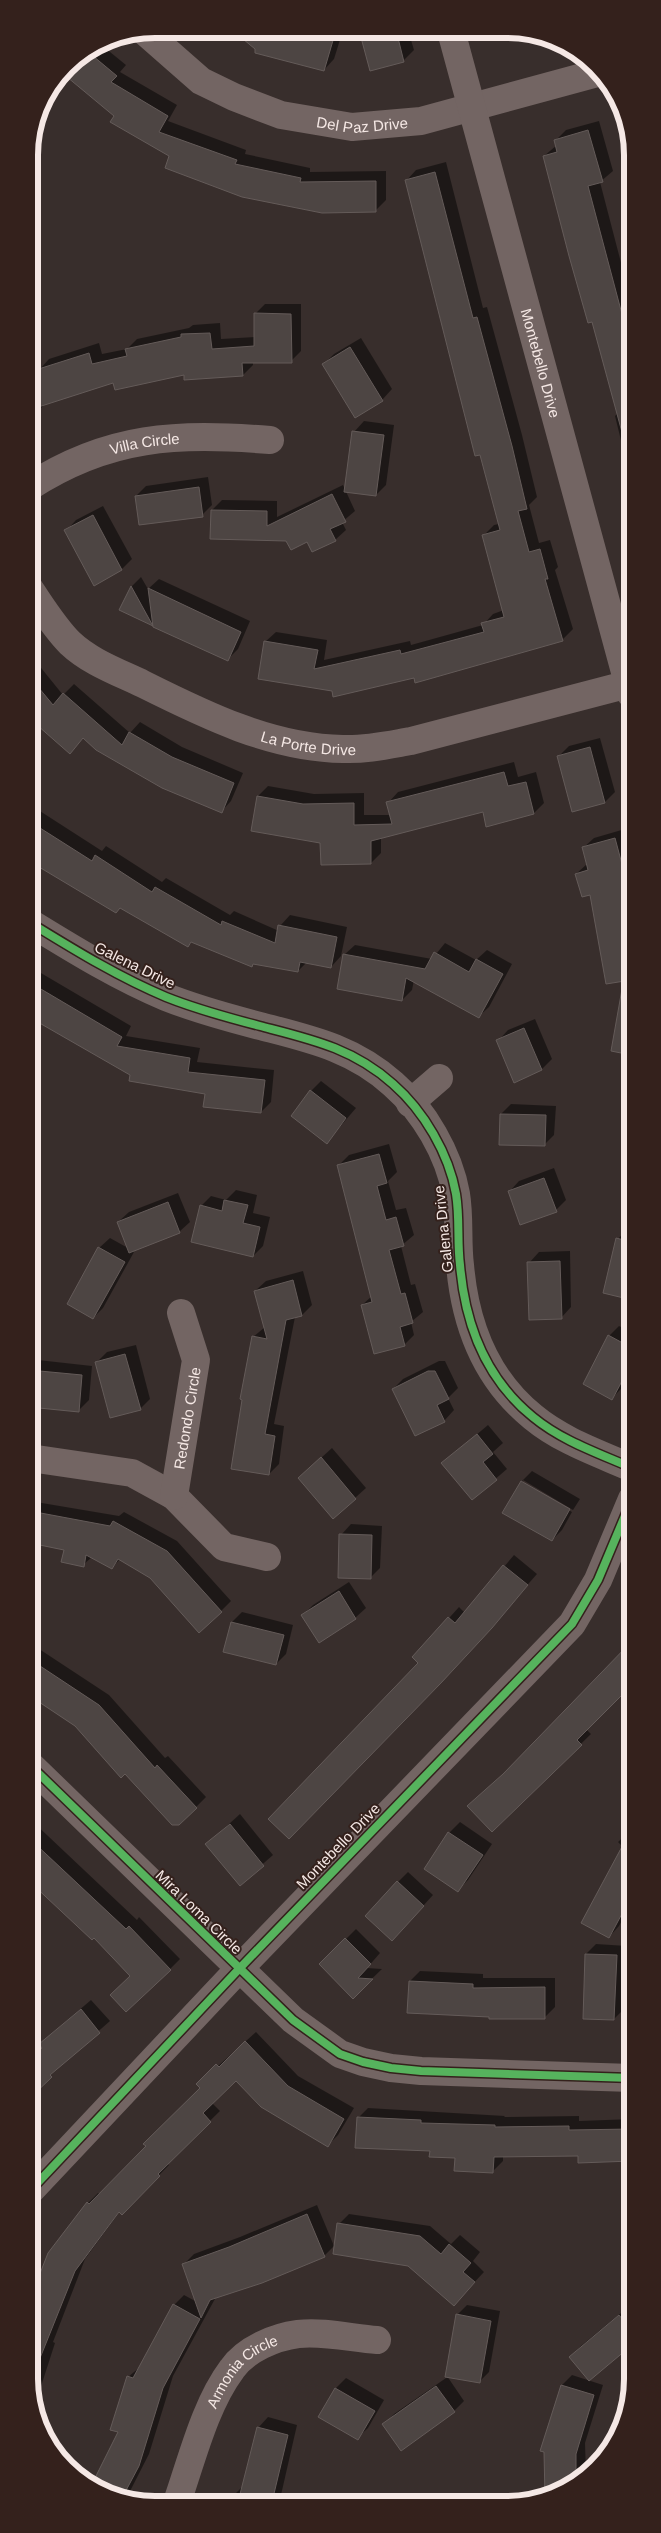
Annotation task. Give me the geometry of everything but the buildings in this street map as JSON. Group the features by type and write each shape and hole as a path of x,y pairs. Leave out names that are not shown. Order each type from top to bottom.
{"street":[{"name":"Del Paz Drive","path":"152,38 201,81 234,97 281,115 352,127 422,121 592,75"},
{"name":"Montebello Drive","path":"453,38 624,666"},
{"name":"Villa Circle","path":"38,481 52,472 83,458 113,447 146,440 182,436 270,440"},
{"name":"La Porte Drive","path":"38,600 71,644 95,660 260,736 287,744 344,749 392,745 624,690"},
{"name":"Galena Drive","path":"38,927 85,956 166,996 258,1026 328,1044 351,1054 393,1084 424,1120 449,1168 456,1195 464,1297 472,1331 486,1360 504,1389 532,1417 561,1437 623,1464"},
{"path":"410,1103 439,1078"},
{"name":"Redondo Circle","path":"174,1496 196,1360 181,1313"},
{"path":"38,1459 132,1473 174,1496 224,1548 267,1556"},
{"name":"Montebello Drive","path":"38,2182 238,1970 572,1624 598,1580 623,1520"},
{"name":"Mira Loma Circle","path":"38,1773 238,1970 293,2020 340,2054 362,2062 422,2071 623,2078"},
{"name":"Armonia Circle","path":"179,2496 214,2399 232,2368 250,2352 273,2341 298,2334 377,2340"}],"cycle path":[{"path":"38,927 96,962 166,997 236,1020 296,1035 330,1046 362,1062 393,1084 425,1120 448,1164 456,1194 459,1256 467,1308 473,1329 491,1368 502,1386 533,1417 544,1425 581,1446 623,1464"},
{"path":"38,2182 238,1970 572,1624 598,1580 623,1520"},
{"path":"38,1773 293,2020 340,2054 363,2062 391,2068 421,2071 623,2078"}]}
